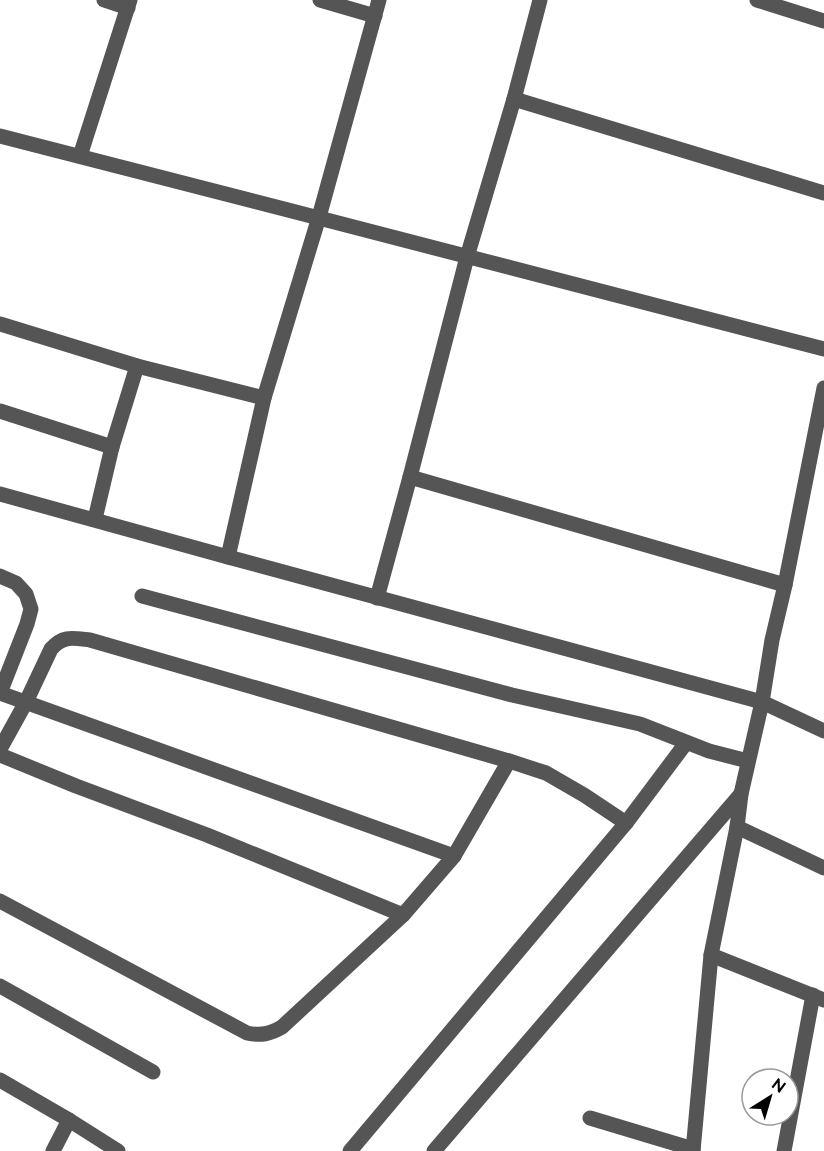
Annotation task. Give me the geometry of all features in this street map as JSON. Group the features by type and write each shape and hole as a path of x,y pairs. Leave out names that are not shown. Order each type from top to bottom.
{"street":[{"path":"80,156 129,4 104,0"},
{"path":"320,0 375,16"},
{"path":"228,557 264,398 319,217 379,0"},
{"path":"377,598 467,257 514,99 540,0"},
{"path":"758,0 824,21"},
{"path":"514,99 824,193"},
{"path":"0,136 824,349"},
{"path":"0,324 137,366 264,398"},
{"path":"94,519 112,447 137,366"},
{"path":"590,1118 693,1150 711,955 737,828 741,794 762,702 772,640 786,585 824,388"},
{"path":"0,411 112,447"},
{"path":"410,477 786,585"},
{"path":"0,494 762,702 824,731"},
{"path":"0,576 16,583 26,594 31,609 0,693 454,856"},
{"path":"142,596 512,695 640,724 710,752 748,761"},
{"path":"0,749 26,702 51,649 57,642 70,638 90,640 546,773 626,823"},
{"path":"350,1151 626,823 686,743"},
{"path":"0,755 207,835 403,915"},
{"path":"0,901 247,1033 259,1036 270,1034 282,1027 403,915 454,856 509,761"},
{"path":"434,1151 741,794"},
{"path":"737,828 824,868"},
{"path":"711,955 818,997 784,1151"},
{"path":"0,986 153,1072"},
{"path":"0,1080 118,1151"},
{"path":"53,1151 69,1120"}]}
